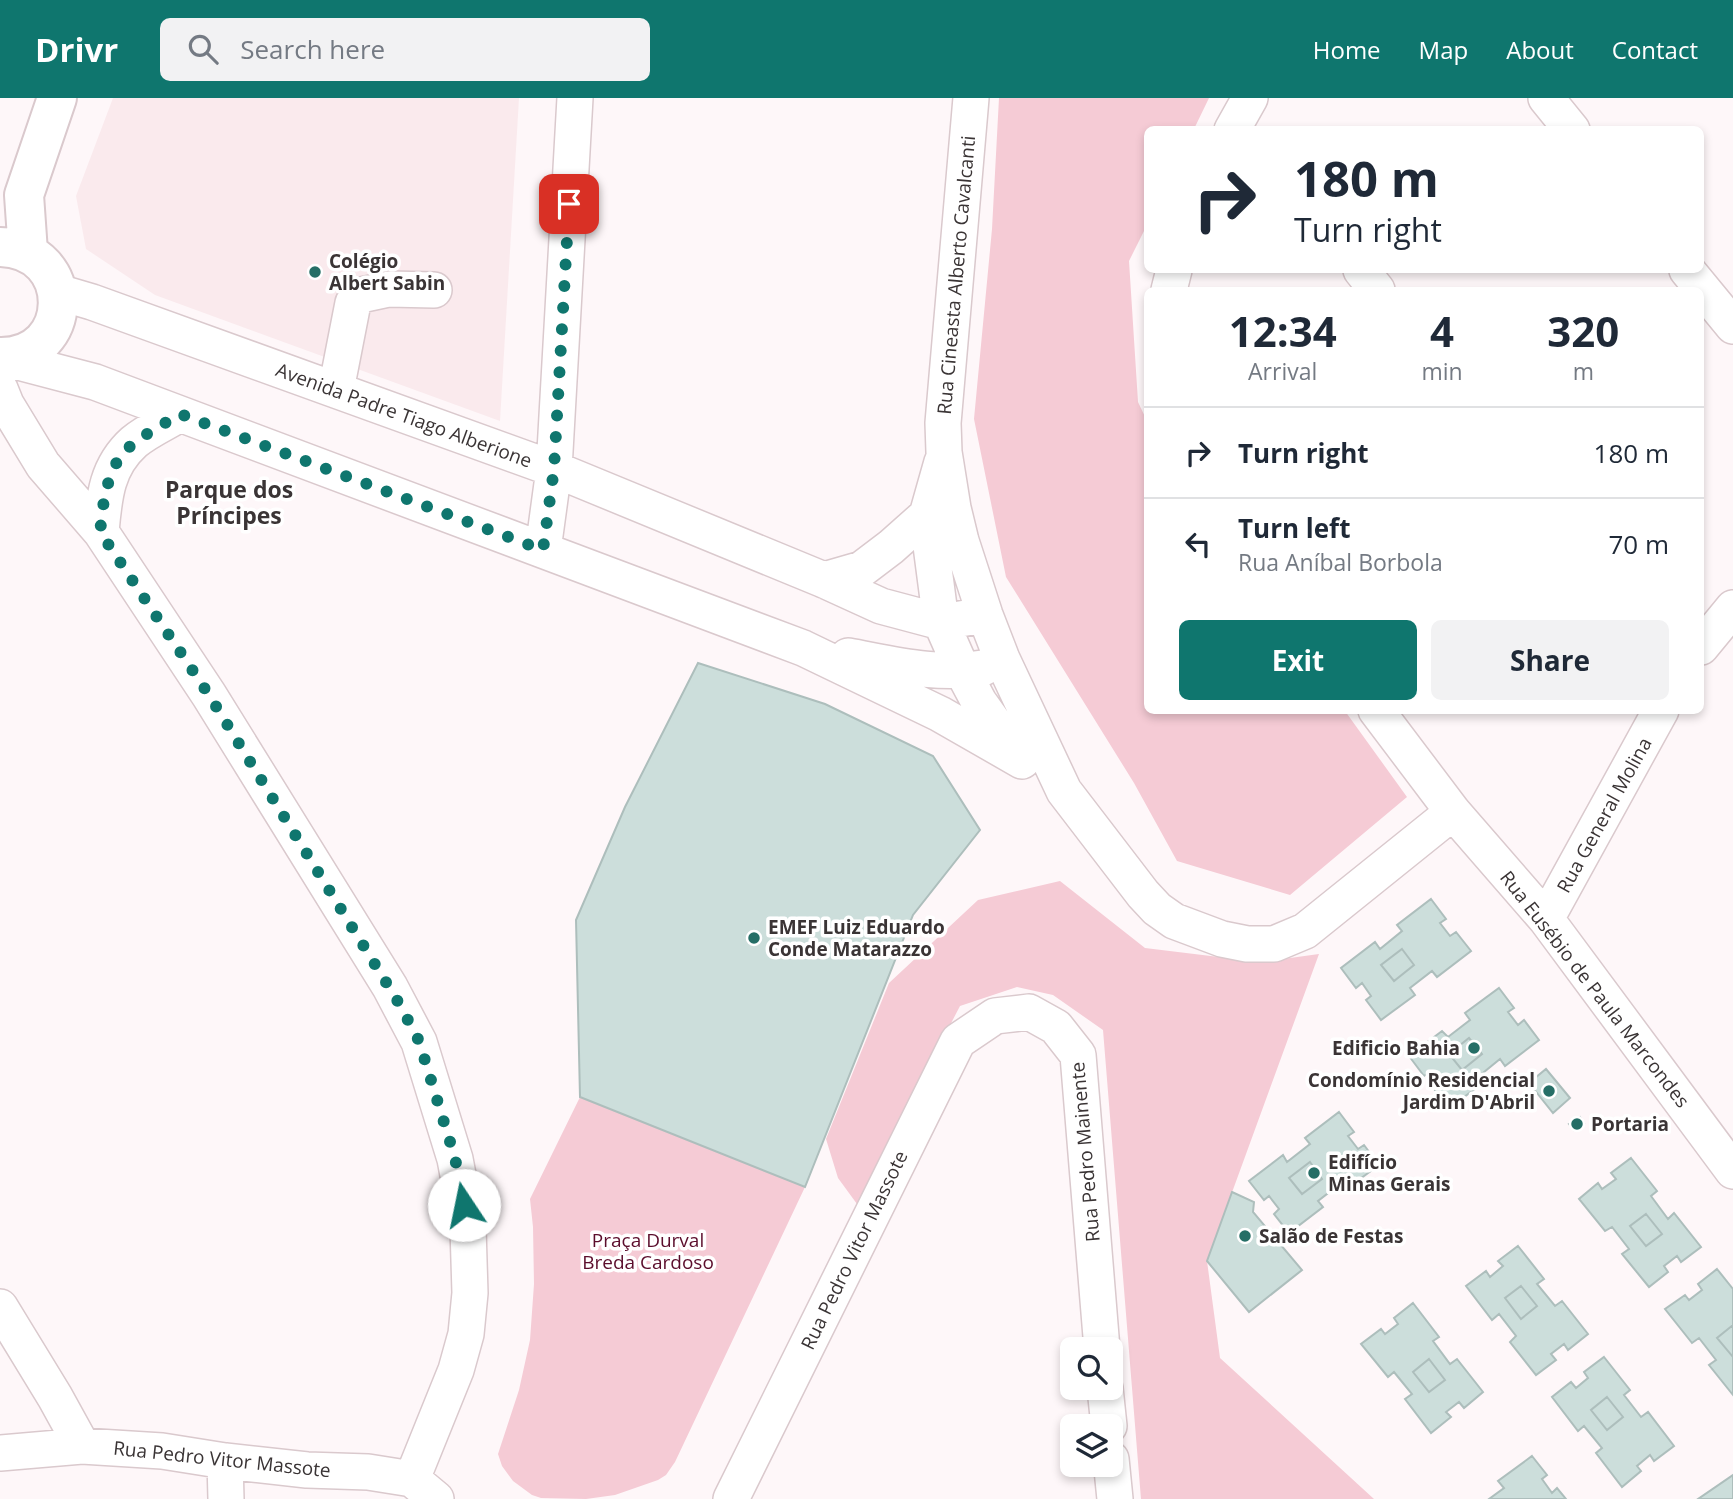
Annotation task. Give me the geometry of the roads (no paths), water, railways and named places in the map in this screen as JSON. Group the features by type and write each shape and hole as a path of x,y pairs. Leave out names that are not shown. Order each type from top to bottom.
{"main road":[{"path":"1,368 39,345 52,330 58,311 58,292 52,276 42,262 14,249 24,195 57,98"}],"street":[{"path":"543,550 554,469 575,98"},
{"name":"Rua Cineasta Alberto Cavalcanti","path":"971,98 943,423 944,452 961,541 985,615 1005,665 1064,791 1157,909 1174,921 1222,939 1247,944 1274,944 1305,931 1453,812"},
{"path":"1546,98 1569,126"},
{"path":"1363,273 1375,287"},
{"path":"1689,273 1701,287"},
{"path":"336,390 353,303 362,295 389,289 434,290"},
{"path":"1704,291 1733,326"},
{"name":"Avenida Padre Tiago Alberione","path":"58,292 554,469 881,606 941,622 985,615"},
{"path":"424,1489 466,1334 470,1293 468,1228 455,1158 419,1041 390,987 209,695 100,532 43,465 6,404 1,368 95,383 803,648 940,714 1022,761"},
{"path":"100,532 105,491 118,459 134,442 180,414"},
{"name":"Rua Cineasta Alberto Cavalcanti","path":"944,452 927,515 941,622 979,702 1022,761 1064,791"},
{"path":"824,580 862,569 927,515"},
{"path":"1704,643 1733,608"},
{"path":"803,648 913,667 963,672 1005,665"},
{"name":"Rua Eusébio de Paula Marcondes","path":"1379,714 1453,812 1546,919 1731,1161"},
{"name":"Rua General Molina","path":"1546,919 1659,714"},
{"name":"Rua Pedro Mainente","path":"995,1016 1029,1012 1056,1027 1078,1055 1101,1337"},
{"name":"Rua Pedro Vitor Massote","path":"731,1499 958,1041 995,1016"},
{"path":"0,1307 82,1446"},
{"name":"Rua Pedro Vitor Massote","path":"0,1453 82,1446 162,1451 307,1470 368,1472 424,1489"},
{"path":"225,1461 226,1499"},
{"path":"1113,1477 1115,1499"}],"place":[{"name":"Colégio Albert Sabin","path":"315,272"},
{"name":"EMEF Luiz Eduardo Conde Matarazzo","path":"754,938"},
{"name":"Edificio Bahia","path":"1474,1048"},
{"name":"Condomínio Residencial Jardim D'Abril","path":"1549,1091"},
{"name":"Portaria","path":"1577,1124"},
{"name":"Edifício Minas Gerais","path":"1314,1173"},
{"name":"Salão de Festas","path":"1245,1236"}],"district":[{"name":"Parque dos Príncipes","path":"229,503"}],"park label":[{"name":"Praça Durval Breda Cardoso","path":"648,1251"}]}
